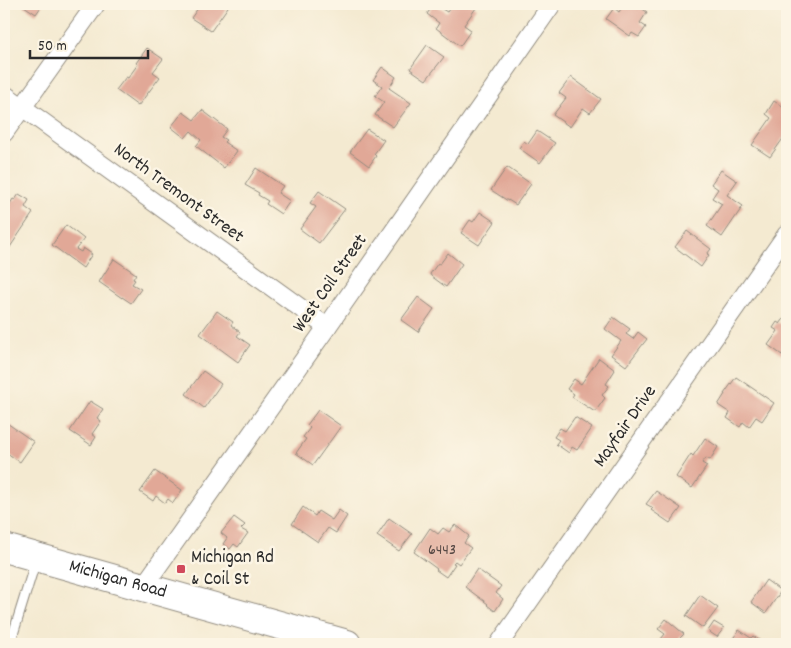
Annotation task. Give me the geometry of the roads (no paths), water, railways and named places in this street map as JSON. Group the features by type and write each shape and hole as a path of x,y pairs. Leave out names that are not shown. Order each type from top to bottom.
{"main road":[{"name":"Michigan Road","path":"4,548 347,644"}],"street":[{"path":"4,133 96,4"},
{"name":"West Coil Street","path":"144,587 552,4"},
{"name":"North Tremont Street","path":"4,94 327,327"},
{"name":"Mayfair Drive","path":"499,644 787,234"}],"lane":[{"path":"10,644 37,557"}],"place":[{"name":"Michigan Rd & Coil St","path":"181,569"}]}
